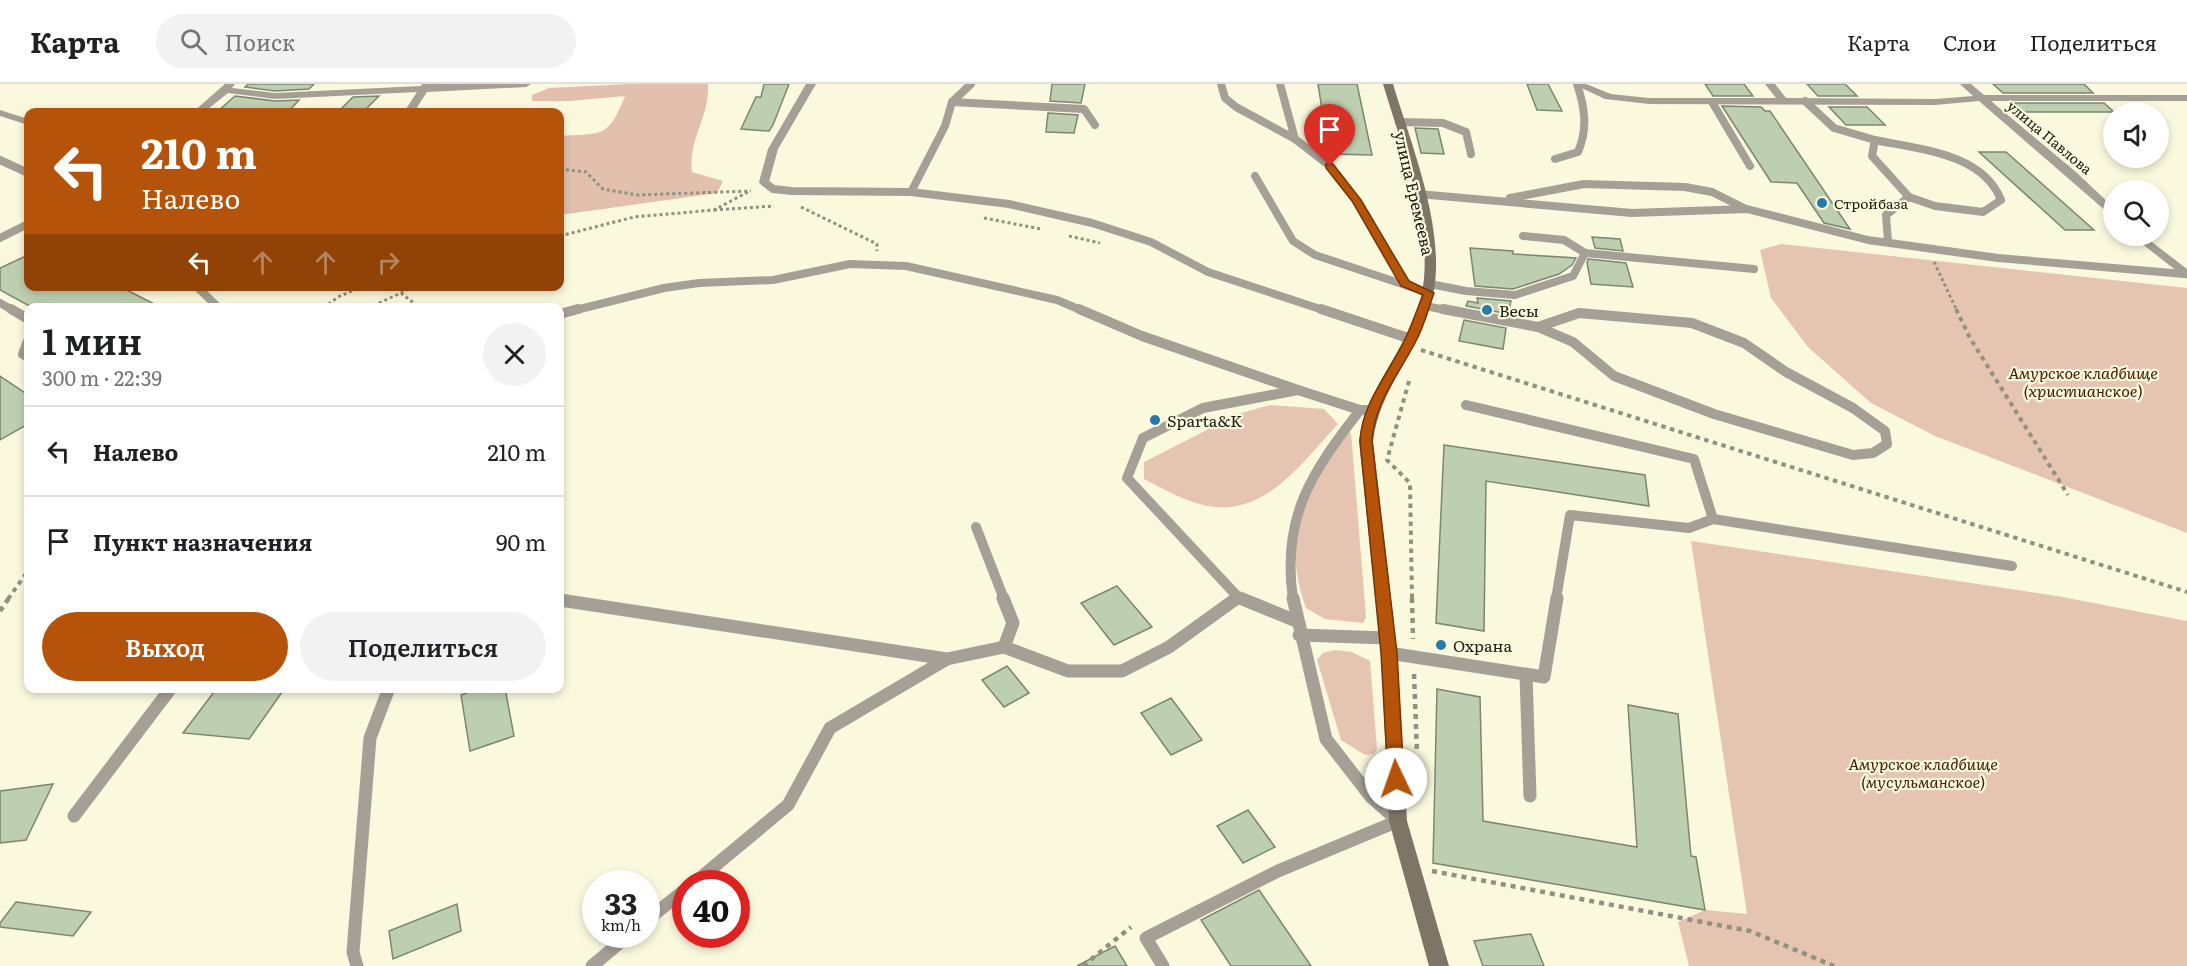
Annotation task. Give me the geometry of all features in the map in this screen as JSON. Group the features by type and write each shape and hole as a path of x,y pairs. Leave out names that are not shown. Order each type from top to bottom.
{"street":[{"path":"203,108 228,87 275,96 362,93 426,86 526,84"},
{"path":"764,182 773,149 811,84"},
{"name":"улица Еремеева","path":"1388,84 1418,194 1429,247 1429,289 1415,344 1365,410 1366,441 1388,645 1398,821 1439,966"},
{"path":"1578,84 1610,97 1627,100 1712,102 1935,102 1980,98 2187,98"},
{"path":"1770,84 1783,101"},
{"name":"улица Павлова","path":"1965,84 2072,174 2103,204"},
{"path":"2156,84 2187,108"},
{"path":"412,108 426,86"},
{"path":"0,113 24,121"},
{"path":"2150,246 2185,274"}],"lane":[{"path":"911,192 945,126 952,102 971,84"},
{"path":"1221,84 1225,98 1236,107 1295,139 1330,166 1356,200 1405,283"},
{"path":"1280,84 1295,139"},
{"path":"1555,159 1578,152 1584,140 1586,112 1578,84"},
{"path":"1805,101 1834,128 1955,158 1978,170 2000,190 2001,200 1983,212 1935,206 1909,197 1872,156 1875,140"},
{"path":"952,102 1084,109 1095,125"},
{"path":"1712,102 1750,166"},
{"path":"1399,122 1443,123 1466,132 1471,154"},
{"path":"0,160 24,171"},
{"path":"1255,176 1293,241 1315,255 1429,289 1515,295 1573,276 1585,253"},
{"path":"764,182 773,189 911,192 1009,204 1122,231 1151,242 1209,272 1415,344"},
{"path":"1497,200 1584,184 1685,187 1712,192 1747,209 1868,240 1998,258 2185,274"},
{"path":"1418,194 1632,213 1747,209"},
{"path":"1888,242 1886,214 1909,197"},
{"path":"0,237 24,226"},
{"path":"1523,236 1564,240 1585,253 1754,268"},
{"path":"564,313 664,288 699,283 773,280 850,264 876,263 906,266 1057,300 1142,336 1298,390 1365,410 1322,459 1306,488 1297,512 1291,539 1290,580 1299,635 1326,739 1371,797 1398,821 1278,871 1146,938 1163,966"},
{"path":"201,291 214,303"},
{"path":"0,303 24,317"},
{"path":"1425,306 1538,327 1573,342 1614,376 1714,414 1853,455 1873,453 1887,444 1885,431 1853,408 1786,372 1744,342 1692,323 1579,313 1538,327"},
{"path":"1296,621 1238,597 1127,478 1143,438 1203,408 1298,390"},
{"path":"1466,405 1694,459 1713,519"},
{"path":"1299,635 1388,645 1544,677 1570,515 1689,528 1713,519 2012,566"},
{"path":"976,527 1013,623 1004,647"},
{"path":"710,870 788,805 830,728 947,659 1004,647 1068,672 1122,670 1169,647 1238,597"},
{"path":"564,601 947,659"},
{"path":"1526,675 1530,796"},
{"path":"74,816 167,693"},
{"path":"357,966 352,952 370,738 387,693"},
{"path":"660,910 672,900"},
{"path":"592,966 613,948"}],"path":[{"path":"564,169 586,172 603,189 637,195 749,192 773,189"},
{"path":"714,210 749,192"},
{"path":"806,204 795,204 877,244 876,263"},
{"path":"564,235 634,217 783,205"},
{"path":"982,218 1050,231"},
{"path":"1060,233 1102,244"},
{"path":"1929,248 1970,338 2068,495"},
{"path":"330,303 352,291"},
{"path":"378,303 401,292 414,303"},
{"path":"1415,344 2187,592"},
{"path":"0,611 24,577"},
{"path":"1426,870 1750,931 1834,966"},
{"path":"1083,966 1134,925 1146,938"}],"green space":[{"name":"Амурское кладбище (христианское)","path":"1781,244 2187,288 2187,533 1935,436 1871,403 1808,347 1771,298 1760,250"},
{"path":"1270,405 1324,409 1338,424 1297,469 1265,495 1248,503 1229,507 1208,506 1183,498 1144,479 1144,462 1238,414"},
{"path":"1348,432 1351,433 1366,617 1363,623 1325,619 1306,608 1298,582 1296,558 1297,536 1310,494"},
{"name":"Амурское кладбище (мусульманское)","path":"1691,541 2057,596 2187,621 2187,966 1689,966 1678,922 1705,910 1747,914"},
{"path":"1335,650 1352,652 1370,661 1377,749 1374,754 1365,755 1341,740 1317,660 1323,653"}],"shaded area":[{"path":"629,84 708,84 706,107 693,149 692,172 723,181 717,193 564,214 564,136 585,135 602,131 614,120 625,96 570,101 532,101 532,95 549,88"}],"building":[{"path":"248,84 314,84 309,89 275,91 245,87"},
{"path":"764,84 789,84 773,125 769,131 741,129 756,97 761,97"},
{"path":"1052,84 1085,84 1081,103 1050,101"},
{"path":"1318,84 1357,84 1372,155 1329,154"},
{"path":"1527,84 1548,84 1562,111 1537,110"},
{"path":"1705,84 1744,84 1753,96 1713,96"},
{"path":"1807,84 1845,84 1857,96 1818,96"},
{"path":"1993,84 2084,84 2093,93 2003,93"},
{"path":"235,96 275,101 299,100 292,108 222,108"},
{"path":"379,96 367,108 342,108 353,97"},
{"path":"2014,103 2103,103 2103,112 2023,112"},
{"path":"1722,106 1761,107 1765,111 1770,111 1850,229 1824,223 1797,183 1771,182"},
{"path":"1829,107 1867,107 1885,125 1846,125"},
{"path":"1048,113 1078,115 1074,133 1046,132"},
{"path":"1415,128 1438,129 1444,154 1421,153"},
{"path":"1979,152 2006,152 2094,230 2065,230"},
{"path":"1592,237 1620,239 1623,251 1595,248"},
{"path":"1470,248 1513,251 1513,254 1576,258 1572,265 1559,274 1513,289 1475,286"},
{"path":"24,257 24,291 129,291 152,303 24,303 0,290 0,268"},
{"path":"1588,259 1626,263 1633,287 1591,284"},
{"path":"1477,298 1511,301 1508,314 1466,306 1468,301 1478,303"},
{"path":"1464,320 1506,328 1503,349 1459,341"},
{"path":"0,376 24,392 24,426 0,440"},
{"path":"1444,445 1645,475 1649,506 1486,481 1484,631 1436,623"},
{"path":"1117,586 1152,627 1114,645 1081,603"},
{"path":"1007,666 1029,693 1004,707 982,680"},
{"path":"1437,689 1480,697 1483,821 1637,847 1628,705 1678,714 1691,856 1696,857 1705,910 1433,863"},
{"path":"213,693 281,693 249,739 183,733"},
{"path":"506,693 514,736 470,751 461,695"},
{"path":"1171,698 1202,740 1171,755 1141,713"},
{"path":"53,784 26,840 0,843 0,791"},
{"path":"1248,810 1275,847 1243,863 1217,826"},
{"path":"1259,890 1311,966 1231,966 1201,920"},
{"path":"16,902 91,912 73,936 0,927 0,923"},
{"path":"457,904 461,931 393,959 389,931"},
{"path":"1531,934 1544,966 1483,966 1474,941"},
{"path":"1115,946 1127,966 1077,966"}],"place":[{"name":"Стройбаза","path":"1822,203"},
{"name":"Весы","path":"1487,310"},
{"name":"Sparta&K","path":"1155,420"},
{"name":"Охрана","path":"1441,645"}],"route":[{"path":"1330,166 1356,200 1405,283 1429,293 1411,339 1371,410 1367,425 1366,441 1389,653 1396,779"}]}
